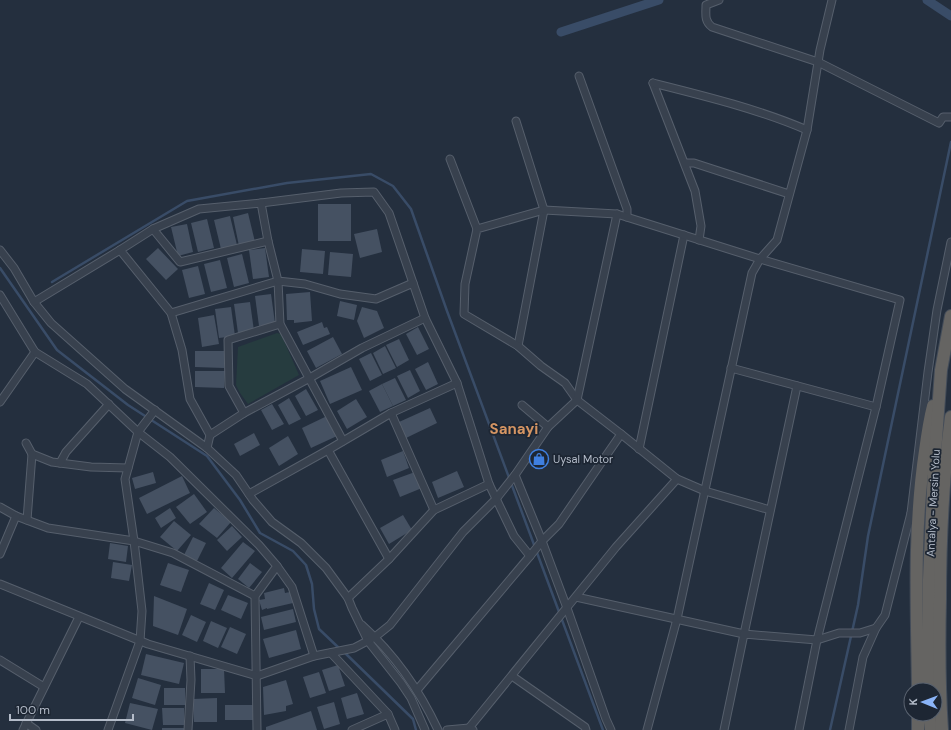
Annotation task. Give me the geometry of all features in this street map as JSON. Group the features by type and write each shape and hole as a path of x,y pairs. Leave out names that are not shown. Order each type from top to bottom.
{"highway":[{"name":"Antalya - Mersin Yolu","path":"929,682 929,609 934,468 942,370 951,316"},
{"path":"918,682 915,513 930,418 942,370"},
{"name":"Antalya - Mersin Yolu","path":"935,682 939,652 940,559 944,475 951,417"},
{"path":"918,730 924,722"},
{"name":"Antalya - Mersin Yolu","path":"936,722 942,730"}],"street":[{"path":"719,0 706,5 706,18 710,25 818,62 939,123 943,116 949,116"},
{"path":"647,730 677,619 752,273 760,259 777,240 807,130 818,62 832,0"},
{"path":"579,76 627,209 627,217"},
{"path":"699,240 701,226 695,191 653,83 782,119 807,130"},
{"path":"516,121 544,210 518,346"},
{"path":"450,159 477,229 465,284 464,314 518,346 540,366 564,383 577,400 677,479 705,491 770,510"},
{"path":"684,163 694,163 789,194"},
{"path":"34,302 152,229 199,209 261,204 341,193 374,192 389,213 425,318 457,383 489,484 514,536 531,556"},
{"path":"261,204 278,281 280,324 308,379 343,441"},
{"path":"477,229 544,210 617,214 760,259 900,300 876,407 817,640 800,730"},
{"path":"0,584 79,617 140,640 257,676 314,656 354,648 375,637 390,625 463,532 497,498 548,426 577,400 617,214"},
{"path":"152,229 180,262 268,241"},
{"path":"639,449 684,235"},
{"path":"849,730 863,657 876,628 884,615 915,513 936,318 951,242"},
{"path":"0,250 14,268 34,302 51,323 152,413 207,448 236,475 252,500 272,522 301,543 326,568 348,598 368,641 411,698 426,730"},
{"path":"120,250 171,313 182,350 190,399 210,435 207,448"},
{"path":"171,313 278,281 305,284 340,294 376,299 413,283"},
{"path":"0,295 35,352 87,384 138,432 170,457 259,545 292,587 314,656"},
{"path":"210,435 244,413 362,348 425,318"},
{"path":"244,413 229,386 228,340 280,324"},
{"path":"0,402 35,352"},
{"path":"731,368 876,407"},
{"path":"249,494 390,413 457,383"},
{"path":"724,730 797,386"},
{"path":"60,463 66,452 108,404"},
{"path":"522,405 548,426"},
{"path":"108,730 140,640 142,611 125,479 138,432 152,413"},
{"path":"390,413 434,510"},
{"path":"417,690 531,556 541,541 559,524 621,434"},
{"path":"26,443 32,454 27,520"},
{"path":"328,450 389,559"},
{"path":"32,454 52,462 91,467 128,468"},
{"path":"514,476 567,609 606,720 611,730"},
{"path":"447,730 471,729 616,547 677,479"},
{"path":"348,598 389,559 434,510 489,484"},
{"path":"0,507 16,516 48,528 134,541 172,553 254,596"},
{"path":"0,554 16,516"},
{"path":"258,730 254,596 277,566"},
{"path":"576,597 744,634 817,640 839,633 860,633 876,628"},
{"path":"36,730 25,727 79,617"},
{"path":"358,620 375,637 417,690 438,730"},
{"path":"332,653 388,714 394,730"},
{"path":"188,730 191,680 190,656"},
{"path":"0,660 44,687"},
{"path":"512,676 585,727 586,730"},
{"path":"352,730 388,714"}],"green space":[{"path":"277,333 281,334 299,375 248,404 236,385 238,347"}],"building":[{"path":"318,204 351,204 351,241 318,241"},
{"path":"248,213 255,242 239,246 233,217"},
{"path":"230,216 237,245 221,249 214,220"},
{"path":"207,219 214,248 198,252 191,223"},
{"path":"187,224 193,252 178,256 171,227"},
{"path":"377,229 382,252 360,258 354,234"},
{"path":"158,248 178,269 166,280 146,259"},
{"path":"265,248 269,277 253,279 249,250"},
{"path":"302,249 325,251 323,274 300,272"},
{"path":"330,252 353,254 351,277 328,275"},
{"path":"242,254 249,283 234,287 227,258"},
{"path":"220,260 227,288 211,292 204,264"},
{"path":"198,266 205,294 189,298 182,270"},
{"path":"310,292 312,321 294,323 294,320 287,320 286,294"},
{"path":"271,294 275,323 259,326 255,296"},
{"path":"340,301 357,305 354,320 337,316"},
{"path":"250,302 254,331 238,333 234,304"},
{"path":"231,307 235,336 219,338 215,309"},
{"path":"362,307 377,311 384,328 364,338 357,321"},
{"path":"214,315 219,344 202,347 198,318"},
{"path":"322,322 324,328 327,327 330,334 303,345 297,332"},
{"path":"418,327 429,349 417,355 406,334"},
{"path":"333,337 342,354 316,368 307,351"},
{"path":"399,339 409,360 397,367 386,345"},
{"path":"385,346 396,368 383,374 373,353"},
{"path":"195,351 224,351 224,368 195,367"},
{"path":"371,353 382,375 370,381 359,359"},
{"path":"428,362 438,384 426,390 415,369"},
{"path":"351,367 362,390 330,404 320,381"},
{"path":"410,370 420,391 408,398 397,376"},
{"path":"195,371 225,371 224,388 195,387"},
{"path":"395,378 406,400 393,406 382,384"},
{"path":"382,384 393,406 380,412 369,391"},
{"path":"306,389 318,410 306,416 295,396"},
{"path":"289,398 301,419 289,425 278,405"},
{"path":"356,399 367,417 347,429 337,411"},
{"path":"272,404 284,424 272,430 261,410"},
{"path":"430,408 437,423 406,438 399,422"},
{"path":"327,416 337,436 311,448 302,428"},
{"path":"254,433 260,445 240,456 234,444"},
{"path":"288,436 298,454 279,466 269,448"},
{"path":"403,451 409,468 387,477 381,460"},
{"path":"457,471 464,487 438,498 432,482"},
{"path":"153,472 156,483 135,489 132,478"},
{"path":"415,472 422,488 400,497 393,480"},
{"path":"182,476 190,493 147,514 139,498"},
{"path":"194,494 207,512 190,524 176,507"},
{"path":"170,508 176,518 161,528 155,518"},
{"path":"214,508 231,522 217,538 199,524"},
{"path":"403,515 412,530 389,544 380,528"},
{"path":"174,521 191,535 177,551 160,537"},
{"path":"232,526 242,537 227,551 217,540"},
{"path":"193,537 206,543 197,561 184,555"},
{"path":"243,542 255,551 232,578 221,568"},
{"path":"110,543 128,546 126,562 108,559"},
{"path":"113,562 132,565 129,581 111,578"},
{"path":"168,563 189,570 181,592 160,585"},
{"path":"250,563 262,572 249,588 238,579"},
{"path":"209,583 224,590 215,610 200,604"},
{"path":"284,588 285,593 290,592 293,603 262,610 259,600 265,599 264,593"},
{"path":"228,595 248,603 241,619 221,610"},
{"path":"154,596 187,609 178,635 153,626"},
{"path":"293,609 296,622 264,630 261,617"},
{"path":"191,615 206,622 197,642 182,635"},
{"path":"211,621 227,628 218,648 203,641"},
{"path":"230,627 246,634 237,654 221,647"},
{"path":"296,630 301,649 269,658 263,639"},
{"path":"146,654 184,663 179,684 141,675"},
{"path":"338,665 345,686 329,691 322,670"},
{"path":"201,669 224,669 225,693 201,693"},
{"path":"319,672 326,693 310,698 303,677"},
{"path":"138,678 161,685 155,705 132,698"},
{"path":"286,680 293,704 286,706 286,711 264,715 263,687"},
{"path":"164,688 185,688 185,705 164,705"},
{"path":"357,693 364,714 347,719 341,698"},
{"path":"217,698 217,722 194,722 193,699"},
{"path":"334,702 340,724 324,729 317,707"},
{"path":"130,703 158,709 152,730 125,723"},
{"path":"225,705 253,705 253,720 225,720"},
{"path":"162,708 184,708 184,725 163,725"},
{"path":"311,711 317,730 266,730 266,727"},
{"path":"162,728 184,728 184,730 162,730"}],"waterway":[{"path":"561,32 659,0"},
{"path":"927,0 951,16"},
{"path":"830,730 858,605 868,536 951,142"},
{"path":"52,282 187,201 287,183 371,174 393,186 411,209 447,311 603,730"},
{"path":"0,268 57,350 128,405 207,456 240,500 260,533 293,551 306,565 312,584 314,609 319,629 340,649"},
{"path":"344,652 413,719 416,730"}],"place":[{"name":"Uysal Motor","path":"539,459"}],"district":[{"name":"Sanayi","path":"514,429"}]}
